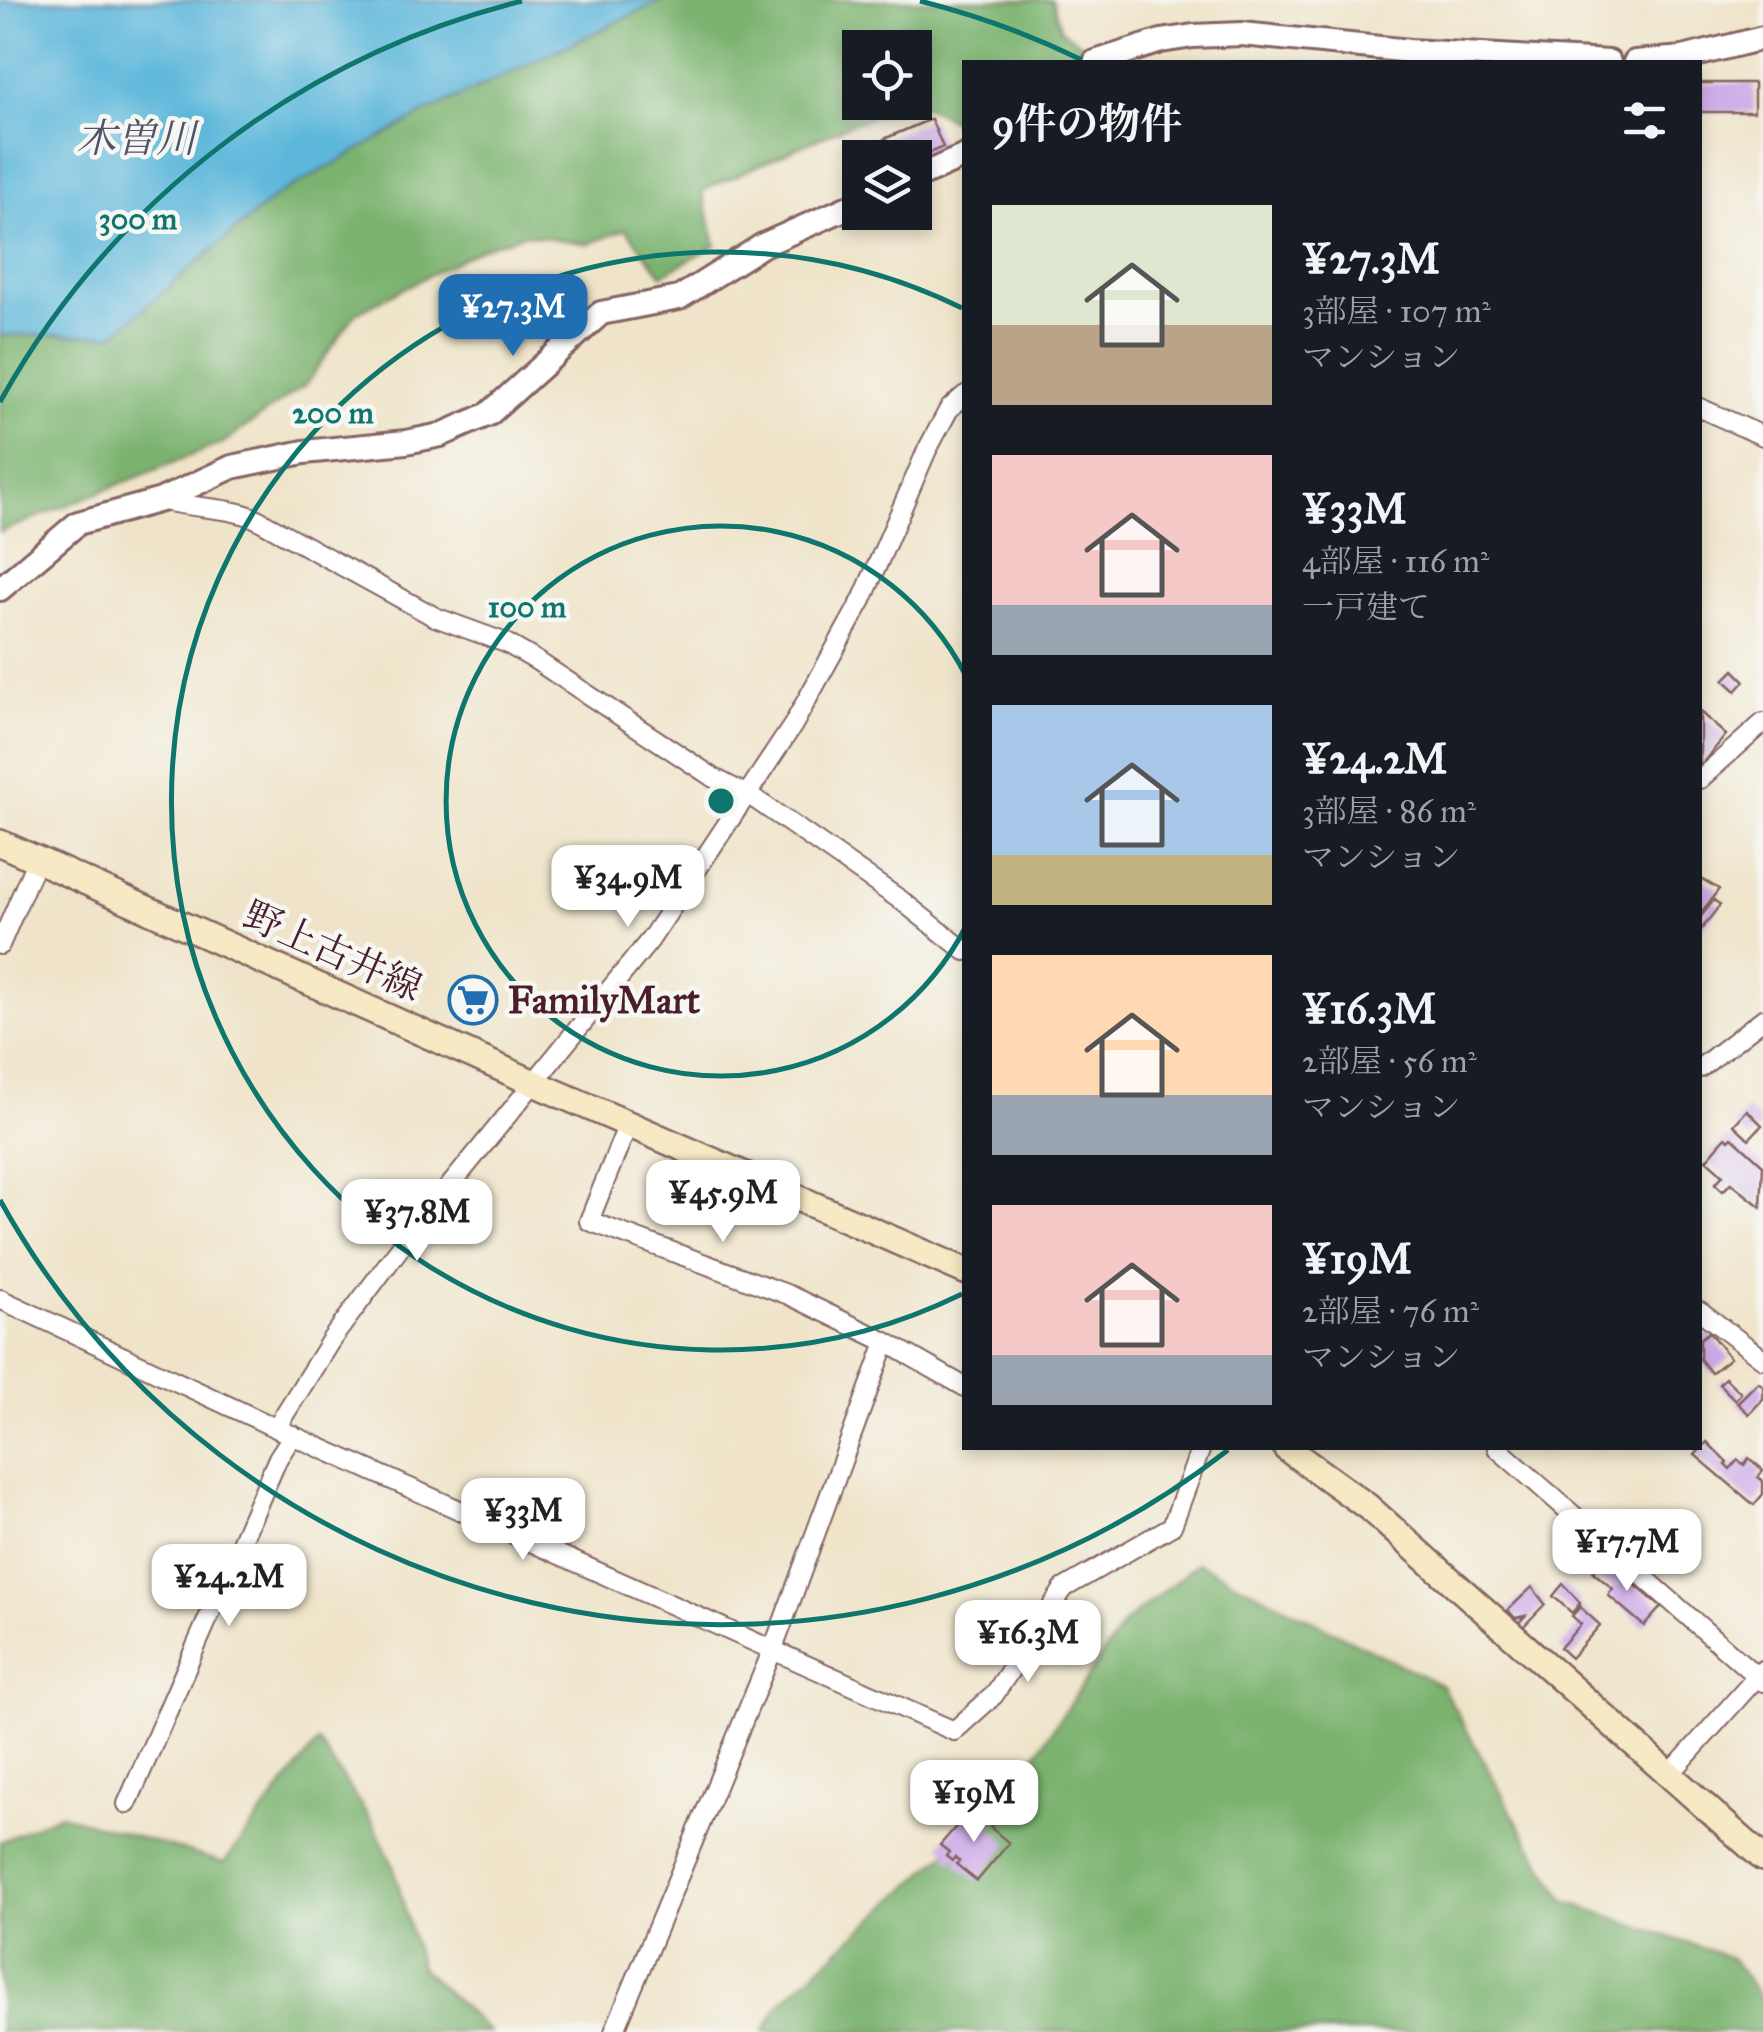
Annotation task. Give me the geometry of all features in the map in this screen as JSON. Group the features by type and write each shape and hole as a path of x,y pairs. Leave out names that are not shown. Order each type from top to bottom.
{"main road":[{"name":"野上古井線","path":"0,843 534,1083 962,1269"},
{"path":"1289,1450 1368,1507 1763,1858"}],"street":[{"path":"1101,60 1161,41 1242,34 1410,52 1569,60"},
{"path":"1658,60 1763,38"},
{"path":"932,171 962,157"},
{"path":"0,589 78,523 160,500 232,467 304,452 406,442 441,434 489,414 601,313 680,298 763,245 842,210"},
{"path":"127,1804 278,1458 285,1431 352,1311 650,940 793,725 862,600 927,450 950,409 962,398"},
{"path":"1702,409 1763,436"},
{"path":"160,500 187,507 217,507 255,518 435,616 506,642 714,778 745,794 902,901 962,949"},
{"path":"1702,778 1763,723"},
{"path":"0,945 37,859"},
{"path":"1702,1066 1763,1019"},
{"path":"628,1124 589,1221 790,1295 886,1342 962,1386"},
{"path":"0,1299 954,1731 994,1694 1064,1588 1172,1526 1200,1450"},
{"path":"1702,1313 1763,1359"},
{"path":"614,2032 773,1649 886,1342"},
{"path":"1499,1450 1761,1676 1671,1773"}],"green space":[{"path":"663,0 1052,0 1061,30 1106,60 962,60 962,125 932,110 932,30 842,30 842,120 863,120 702,191 716,245 662,275 626,229 589,244 524,234 482,248 356,313 306,384 223,443 0,532 0,335 113,335 276,196 427,112"},
{"path":"1198,1563 1442,1686 1565,1901 1731,1958 1763,2001 1763,2032 764,2032 780,2003 1005,1800 1124,1623"},
{"path":"318,1742 373,1823 393,1865 420,1967 489,2032 0,2032 0,1842 60,1814 224,1863"}],"water":[{"name":"木曽川","path":"0,0 663,0 427,112 276,196 113,335 0,335"}],"building":[{"path":"1702,83 1754,83 1754,112 1702,112"},
{"path":"931,120 943,147 932,152 932,140 884,139"},
{"path":"1734,670 1745,681 1736,691 1724,680"},
{"path":"1702,714 1726,735 1702,764"},
{"path":"1702,879 1719,889 1702,911"},
{"path":"1714,900 1720,905 1702,928 1702,915"},
{"path":"1747,1110 1762,1125 1749,1139 1734,1125"},
{"path":"1726,1137 1732,1137 1763,1165 1761,1207 1731,1183 1723,1191 1715,1184 1723,1175 1706,1160"},
{"path":"1709,1332 1730,1358 1711,1373 1702,1362 1702,1337"},
{"path":"1725,1378 1741,1393 1735,1400 1719,1384"},
{"path":"1758,1382 1763,1386 1763,1399 1749,1414 1737,1403"},
{"path":"1707,1442 1730,1469 1738,1460 1744,1465 1749,1458 1763,1470 1758,1477 1763,1481 1763,1494 1754,1505 1695,1455"},
{"path":"1605,1559 1661,1607 1644,1626 1608,1595 1613,1589 1593,1572"},
{"path":"1563,1584 1580,1603 1572,1613 1553,1596"},
{"path":"1532,1587 1545,1604 1520,1630 1516,1626 1525,1616 1515,1618 1508,1610"},
{"path":"1580,1607 1600,1625 1571,1658 1560,1648 1581,1624 1572,1616"},
{"path":"968,1813 981,1820 984,1815 994,1823 990,1827 1009,1843 977,1881 956,1864 959,1861 955,1857 952,1861 946,1856 949,1852 940,1845"}],"place":[{"name":"FamilyMart","path":"473,1000"}]}
